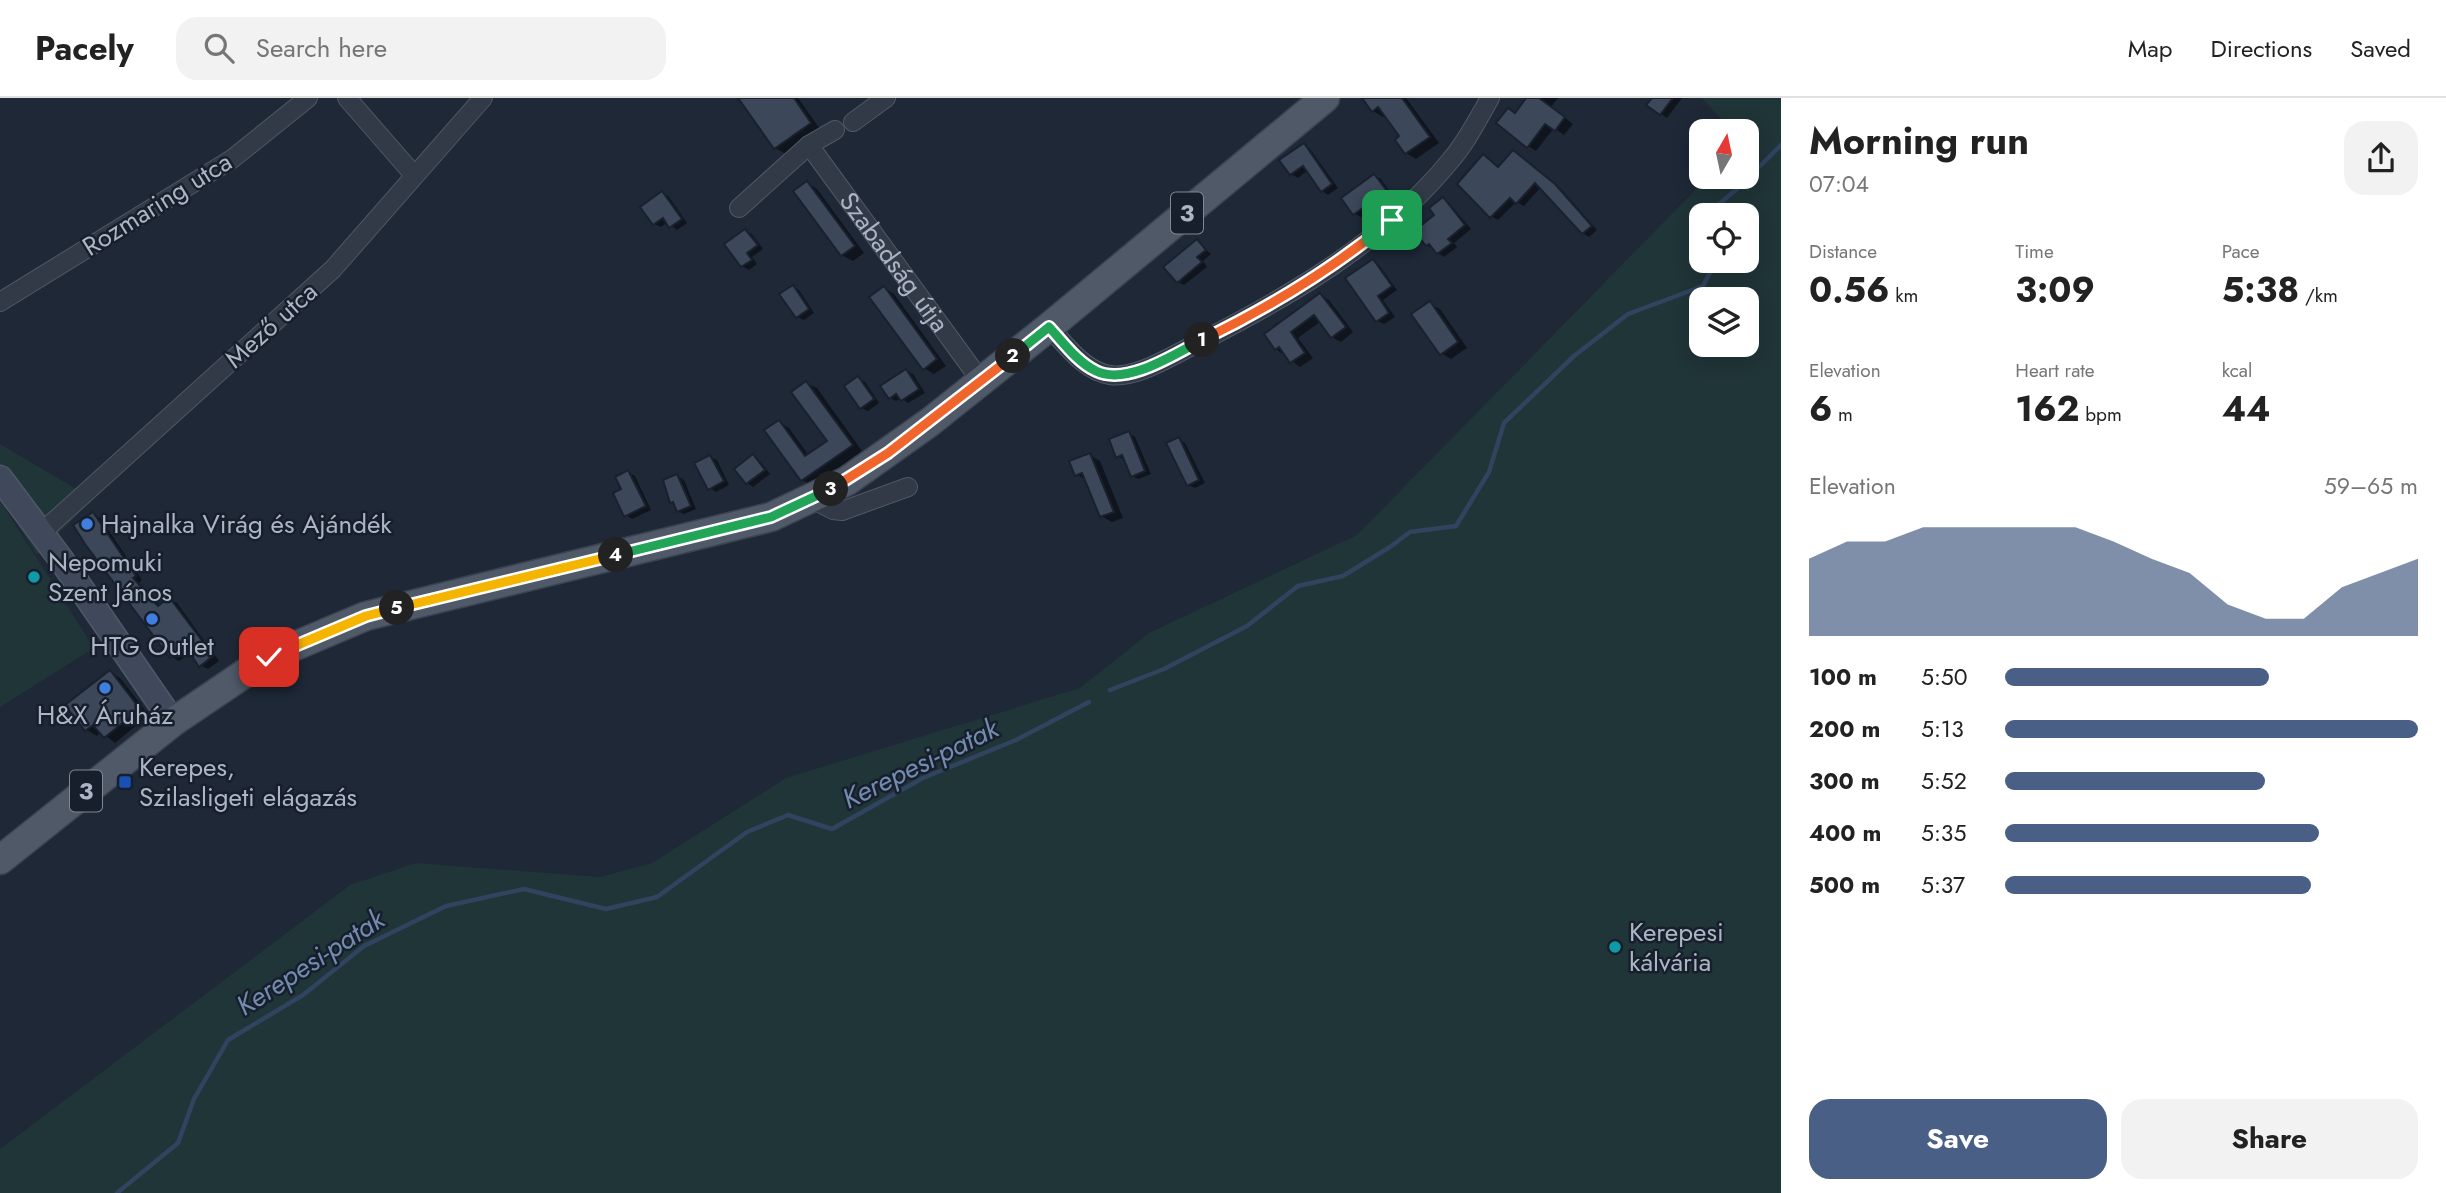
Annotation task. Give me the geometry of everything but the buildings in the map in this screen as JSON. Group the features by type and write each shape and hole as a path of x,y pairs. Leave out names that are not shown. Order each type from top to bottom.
{"main road":[{"name":"3","path":"0,860 173,722 269,657 366,616 771,517 846,481 888,453 1049,327 1325,98"}],"street":[{"name":"Rozmaring utca","path":"0,302 232,159 308,98"},
{"path":"347,98 414,176"},
{"name":"Mező utca","path":"41,533 333,269 483,98"},
{"path":"853,122 886,98"},
{"path":"1049,327 1082,361 1097,372 1112,376 1143,370 1251,316 1352,253 1392,220 1451,160 1490,98"},
{"path":"739,208 809,145 835,130"},
{"name":"Szabadság útja","path":"809,145 981,381"},
{"path":"0,478 173,722"},
{"path":"813,499 833,510 842,511 908,487"}],"green space":[{"path":"1702,98 1781,98 1781,1193 0,1193 0,1149 350,885 416,863 600,877 652,863 786,778 1080,688 1149,633 1357,535 1696,189 1759,189 1759,119 1721,119"},
{"path":"0,444 93,499 37,555 0,497"},
{"path":"0,501 94,648 0,707"}],"waterway":[{"name":"Kerepesi-patak","path":"1720,203 1781,145"},
{"name":"Kerepesi-patak","path":"1110,690 1164,669 1247,626 1298,586 1343,576 1410,532 1456,526 1489,472 1504,423 1574,356 1628,314 1703,286 1710,273"},
{"name":"Kerepesi-patak","path":"117,1193 178,1143 194,1099 228,1040 303,995 364,946 446,906 524,889 606,909 657,897 747,832 788,815 832,829 923,778 1016,740 1089,702"}],"place":[{"name":"Hajnalka Virág és Ajándék","path":"87,524"},
{"name":"Nepomuki Szent János","path":"34,577"},
{"name":"HTG Outlet","path":"152,619"},
{"name":"H&X Áruház","path":"105,688"},
{"name":"Kerepes, Szilasligeti elágazás","path":"125,782"},
{"name":"Kerepesi kálvária","path":"1615,947"}],"route":[{"path":"269,657 366,616 771,517 846,481 888,453 1049,327 1082,361 1097,372 1112,376 1143,370 1251,316 1352,253 1392,220"}]}
